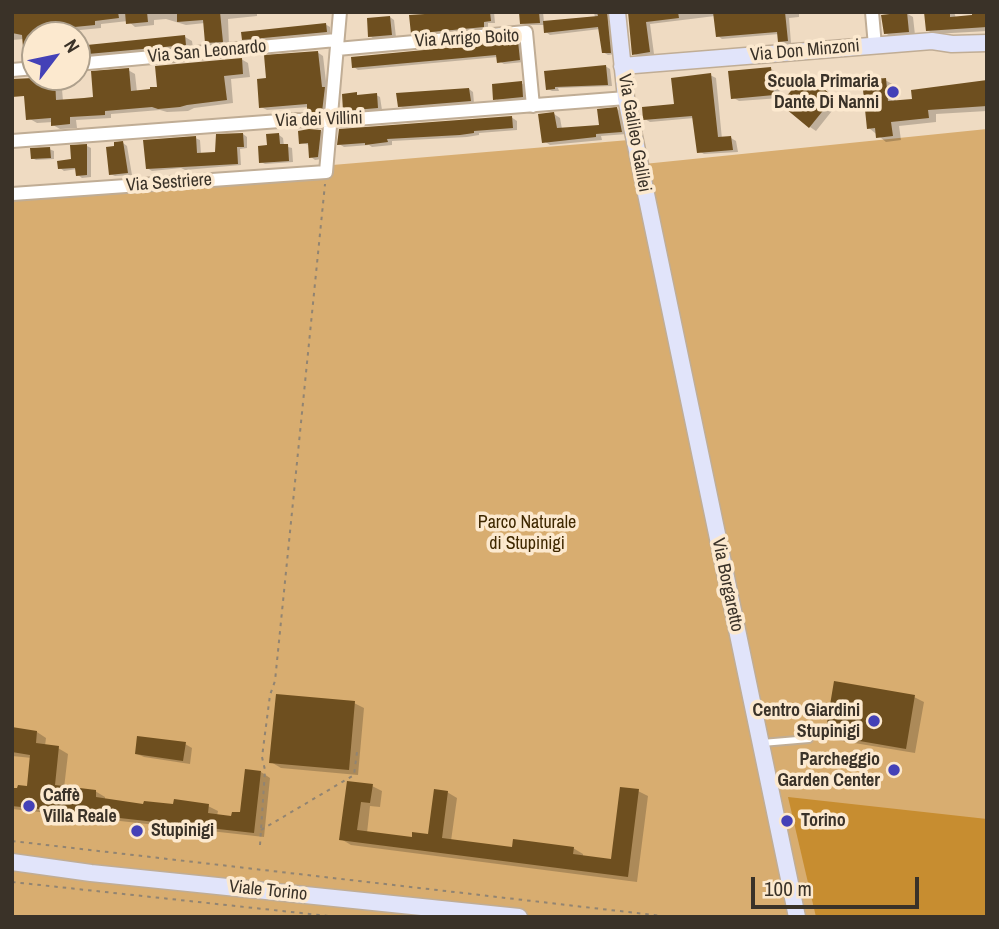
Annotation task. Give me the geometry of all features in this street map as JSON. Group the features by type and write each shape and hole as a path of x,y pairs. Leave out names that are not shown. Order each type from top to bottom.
{"street":[{"path":"326,172 340,12"},
{"name":"Via Galileo Galilei","path":"617,12 626,98 657,253"},
{"path":"872,12 875,46"},
{"name":"Via Arrigo Boito","path":"337,44 526,32 533,106"},
{"name":"Via Don Minzoni","path":"622,66 932,41 952,44 987,43"},
{"name":"Via San Leonardo","path":"91,63 337,44"},
{"name":"Via dei Villini","path":"12,141 293,120 330,121 626,98"},
{"name":"Via Sestriere","path":"12,194 326,172"},
{"name":"Via Borgaretto","path":"657,253 797,917"},
{"name":"Viale Torino","path":"14,863 519,917"}],"lane":[{"path":"760,743 808,739"}],"path":[{"path":"260,845 265,770 262,757 270,695 275,681 326,172"},
{"path":"261,831 354,775 357,752"},
{"path":"12,841 671,917"},
{"path":"12,882 338,917"}],"green space":[{"name":"Parco Naturale di Stupinigi","path":"987,129 987,917 12,917 12,192 629,140 634,165"}],"shaded area":[{"path":"788,797 987,819 987,917 816,917"}],"building":[{"path":"12,12 118,12 119,18 95,21 95,25 91,25 91,21 21,21 21,35 12,33"},
{"path":"125,12 147,12 148,22 126,24"},
{"path":"177,12 220,12 223,42 205,43 203,20 177,22"},
{"path":"490,12 491,21 484,22 484,27 411,34 409,15"},
{"path":"519,12 539,12 540,23 520,24"},
{"path":"597,12 607,12 611,53 602,53 598,27 544,33 543,21 598,16"},
{"path":"628,12 678,12 679,18 646,22 650,52 632,55"},
{"path":"713,12 785,12 788,41 778,42 777,32 716,37"},
{"path":"907,12 909,32 884,34 881,15"},
{"path":"924,12 950,12 950,17 987,12 987,27 926,31"},
{"path":"390,16 392,35 368,37 367,18"},
{"path":"326,23 327,32 242,40 241,32"},
{"path":"185,35 186,45 91,54 91,45"},
{"path":"518,41 520,60 497,63 496,55 352,68 351,57"},
{"path":"318,51 322,87 325,87 322,112 307,112 307,104 259,108 257,79 266,78 264,55"},
{"path":"242,58 243,74 224,76 227,100 158,109 152,107 105,111 105,115 70,117 70,124 51,126 51,118 26,120 24,96 12,97 12,79 21,79 21,91 56,91 56,100 93,97 91,71 129,68 131,91 150,89 157,87 155,66"},
{"path":"606,65 608,85 555,87 546,90 544,71"},
{"path":"771,67 774,95 731,99 728,71"},
{"path":"711,73 718,137 731,136 733,150 697,153 692,116 643,120 642,107 674,104 671,78"},
{"path":"805,74 834,97 809,128 780,104"},
{"path":"886,78 888,101 912,99 911,90 987,80 987,106 928,110 929,118 891,122 893,136 876,138 875,128 867,129 862,80"},
{"path":"522,81 523,97 493,100 492,84"},
{"path":"469,88 471,101 398,107 396,93"},
{"path":"357,92 357,95 377,93 378,108 343,111 342,94"},
{"path":"617,107 622,132 542,143 538,114 554,112 557,128 599,125 597,109"},
{"path":"512,116 513,128 474,131 460,135 387,139 388,142 365,145 337,145 339,129"},
{"path":"321,130 318,157 309,158 308,143 299,144 298,131"},
{"path":"243,133 244,147 237,147 238,164 146,169 143,140 196,136 197,153 215,152 216,134"},
{"path":"279,133 280,144 288,144 289,161 259,163 258,146 267,145 266,134"},
{"path":"123,141 128,173 109,175 106,147"},
{"path":"87,144 87,175 76,176 75,168 58,169 57,161 71,159 70,145"},
{"path":"50,147 51,158 31,159 30,148"},
{"path":"834,681 915,695 906,749 825,735"},
{"path":"276,694 355,701 349,770 269,763"},
{"path":"12,727 37,731 36,743 59,746 55,785 96,790 96,797 143,804 144,801 173,804 174,799 209,804 208,813 231,816 232,812 240,812 245,769 261,771 254,833 12,806 12,788 17,788 18,785 27,786 30,755 12,752"},
{"path":"137,736 186,742 183,761 135,754"},
{"path":"347,781 373,784 370,803 361,802 357,830 412,837 412,832 428,834 434,789 448,791 442,838 512,847 513,839 574,847 573,854 611,859 620,787 639,789 628,877 339,840"}],"place":[{"name":"Scuola Primaria Dante Di Nanni","path":"893,92"},
{"name":"Centro Giardini Stupinigi","path":"874,721"},
{"name":"Parcheggio Garden Center","path":"894,770"},
{"name":"Caffè Villa Reale","path":"29,806"},
{"name":"Torino","path":"787,821"},
{"name":"Stupinigi","path":"137,831"}]}
